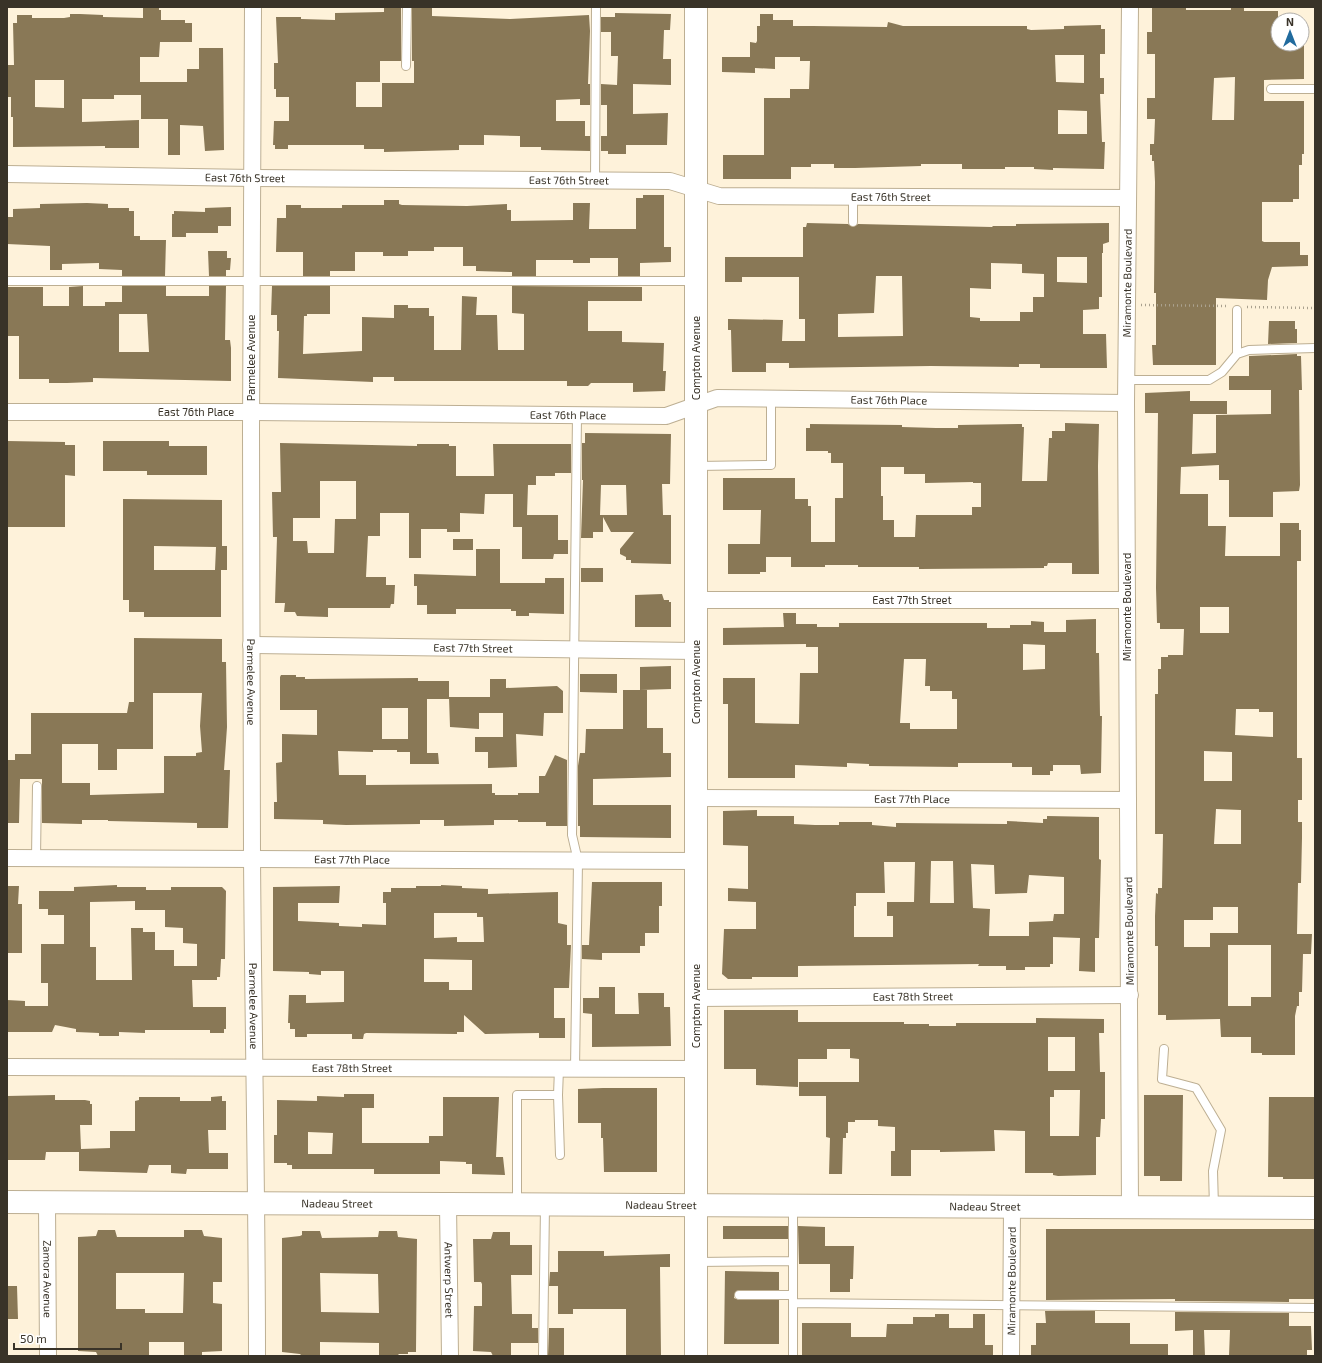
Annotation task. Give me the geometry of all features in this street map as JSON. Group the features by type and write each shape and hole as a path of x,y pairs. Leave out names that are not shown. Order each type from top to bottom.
{"main road":[{"name":"Compton Avenue","path":"696,7 696,1356"},
{"name":"Nadeau Street","path":"7,1202 1315,1208"}],"street":[{"name":"Parmelee Avenue","path":"253,7 250,412 252,860 257,1203 257,1356"},
{"name":"Miramonte Boulevard","path":"1130,7 1126,305 1130,1208"},
{"name":"East 76th Street","path":"7,174 252,178 670,181 718,196 1128,198"},
{"name":"East 76th Place","path":"7,412 250,412 666,416 717,398 1126,403"},
{"name":"East 77th Street","path":"696,600 1127,600"},
{"name":"East 77th Street","path":"251,645 696,651"},
{"name":"East 77th Place","path":"696,798 1128,800"},
{"name":"East 77th Place","path":"7,858 696,861"},
{"name":"East 78th Street","path":"696,998 1130,995"},
{"name":"East 78th Street","path":"7,1067 254,1069 696,1069"},
{"name":"Zamora Avenue","path":"47,1203 48,1356"},
{"name":"Antwerp Street","path":"448,1204 450,1356"},
{"name":"Miramonte Boulevard","path":"1011,1356 1012,1207"}],"lane":[{"path":"406,66 407,7"},
{"path":"595,181 596,7"},
{"path":"1271,89 1315,89"},
{"path":"853,197 853,222"},
{"path":"7,281 696,281"},
{"path":"1237,354 1239,308"},
{"path":"1126,380 1209,380 1222,372 1237,354 1249,350 1315,348"},
{"path":"696,466 771,465 771,399"},
{"path":"575,1069 578,861 572,835 577,416"},
{"path":"36,858 37,786"},
{"path":"1164,1049 1162,1079 1196,1088 1221,1130 1213,1171 1214,1208"},
{"path":"559,1069 558,1095 560,1155"},
{"path":"517,1204 517,1096 558,1095"},
{"path":"544,1356 545,1205"},
{"path":"793,1206 793,1356"},
{"path":"697,1262 793,1261"},
{"path":"739,1295 793,1299 1012,1305 1315,1308"}],"path":[{"path":"1126,305 1314,308"}],"building":[{"path":"143,7 159,7 159,10 161,10 161,20 185,20 185,23 192,23 192,42 160,42 159,57 140,57 140,82 187,82 187,69 199,69 199,48 223,48 224,150 205,151 203,126 180,125 180,155 168,155 168,119 141,119 141,95 114,95 114,99 82,99 82,122 139,120 139,148 105,148 105,146 13,147 11,97 7,97 7,65 14,65 13,23 17,23 17,15 32,15 32,18 64,18 70,17 70,14 80,14 103,15 103,17 143,18","holes":["35,80 64,80 64,108 35,107"]},
{"path":"1152,7 1186,8 1186,10 1231,10 1231,7 1244,7 1244,11 1278,11 1270,12 1270,52 1304,52 1304,79 1264,80 1264,101 1304,101 1304,154 1302,154 1302,165 1299,165 1299,199 1293,199 1293,202 1262,202 1262,241 1300,242 1300,255 1308,255 1308,266 1272,267 1268,280 1267,300 1216,298 1216,365 1153,365 1152,345 1156,345 1156,293 1154,293 1155,182 1154,161 1152,161 1152,155 1150,155 1150,144 1154,144 1155,119 1147,119 1147,98 1155,98 1155,54 1147,54 1147,32 1152,32","holes":["1235,77 1234,120 1212,120 1214,78"]},
{"path":"384,8 401,8 401,61 380,61 380,82 356,82 356,107 382,107 382,83 414,83 414,61 412,61 412,8 432,8 432,16 510,19 589,15 590,31 588,84 590,84 590,105 580,105 580,99 556,100 556,121 585,121 585,136 590,136 590,151 541,150 541,147 520,147 520,136 484,135 484,145 459,145 459,150 384,152 384,149 364,149 364,145 288,145 288,149 275,149 275,145 273,145 274,121 289,121 289,97 276,97 276,89 274,89 274,63 278,63 276,17 301,17 301,19 335,20 335,13 384,12"},
{"path":"615,13 671,14 670,30 664,30 663,59 671,59 671,85 633,84 633,114 668,113 667,145 626,145 626,154 608,154 608,151 601,151 601,136 607,136 607,105 601,105 601,84 617,85 618,56 611,56 611,32 601,32 601,17 615,17"},
{"path":"760,14 773,14 773,20 793,20 793,26 887,27 888,22 903,26 1027,26 1027,29 1031,30 1064,29 1064,26 1101,25 1101,29 1105,29 1105,54 1100,54 1100,78 1104,78 1104,94 1100,94 1102,142 1105,142 1104,169 1053,168 1053,170 1034,169 1034,167 1005,167 1005,169 962,169 962,164 921,164 921,166 834,168 834,164 811,164 811,167 791,167 791,179 723,179 723,155 764,155 764,98 790,98 790,89 809,89 810,61 800,61 800,57 775,57 775,69 755,68 755,73 722,72 722,57 750,57 750,42 756,43 757,26 760,26","holes":["1055,55 1084,55 1084,83 1056,82","1058,110 1087,111 1087,134 1058,134"]},
{"path":"643,195 664,195 664,247 671,247 671,262 640,263 640,276 618,276 618,258 590,258 590,263 573,263 573,260 536,260 536,276 512,276 512,272 476,271 476,266 463,266 463,247 434,247 434,251 408,251 408,256 383,256 383,252 355,252 355,271 330,271 330,276 303,276 303,252 276,252 277,218 286,218 286,205 301,205 301,208 342,208 342,205 384,205 384,200 399,200 399,204 402,205 467,206 507,204 507,210 511,210 511,221 573,220 573,203 590,203 589,229 636,229 636,198 643,198"},
{"path":"40,204 108,204 108,208 129,208 129,211 134,211 134,236 140,236 140,240 166,240 165,276 122,276 122,270 99,269 99,263 62,264 62,270 50,270 50,246 7,244 7,217 13,217 13,209 40,208"},
{"path":"231,207 231,226 218,226 218,233 186,233 186,237 172,237 172,214 174,214 174,211 205,212 205,208"},
{"path":"807,223 848,224 853,227 858,224 992,227 1016,226 1016,224 1109,223 1109,242 1103,244 1102,297 1099,297 1099,309 1083,310 1083,334 1106,334 1107,368 1040,368 1040,364 1019,364 1019,367 931,366 789,368 789,363 766,363 766,372 732,372 731,330 728,330 728,319 783,320 782,341 805,341 805,319 799,319 799,277 742,277 742,282 725,282 725,257 803,257 803,227 806,227","holes":["1057,257 1087,257 1087,283 1057,282","991,263 1022,264 1022,273 1044,274 1044,297 1033,297 1033,312 1020,312 1020,321 980,321 980,318 970,317 970,288 991,289","876,276 902,276 903,336 838,337 838,314 874,313"]},
{"path":"208,251 227,251 227,258 231,258 230,270 226,270 226,276 209,276"},
{"path":"83,286 83,306 105,306 105,302 122,302 122,286 166,286 166,296 209,296 209,286 226,286 225,340 230,340 231,381 93,378 93,382 49,383 49,379 19,379 19,336 7,336 7,287 43,287 43,306 69,306 69,287","holes":["119,314 147,314 149,352 119,352"]},
{"path":"272,286 330,286 330,314 307,314 307,316 304,316 303,354 362,351 362,317 394,318 394,305 408,305 408,308 429,308 429,316 434,316 434,350 461,350 462,296 477,297 476,315 497,315 498,350 524,350 524,314 512,313 512,286 642,287 642,301 588,301 588,331 622,331 622,342 664,343 663,371 666,371 665,391 633,392 633,383 591,383 588,386 567,386 567,381 394,381 394,377 373,377 373,382 278,378 279,331 277,331 277,315 271,315"},
{"path":"1269,321 1295,321 1295,329 1297,329 1297,343 1268,344"},
{"path":"1297,354 1297,356 1301,356 1302,390 1299,390 1299,491 1273,492 1273,517 1229,517 1229,480 1219,480 1219,465 1181,467 1180,494 1208,494 1208,526 1226,526 1225,556 1280,556 1280,523 1299,523 1299,530 1301,530 1301,561 1297,561 1297,758 1302,758 1302,800 1298,800 1298,822 1302,822 1302,838 1301,883 1298,883 1297,934 1312,934 1311,954 1303,954 1302,992 1299,992 1299,1006 1297,1006 1295,1016 1295,1055 1262,1055 1262,1053 1251,1053 1251,1037 1221,1037 1220,1019 1166,1020 1166,1015 1158,1015 1158,946 1155,946 1155,916 1156,893 1158,894 1158,888 1162,888 1163,834 1155,834 1155,694 1158,694 1158,669 1161,669 1161,657 1168,657 1168,655 1183,655 1184,629 1160,629 1160,623 1157,623 1158,413 1145,413 1145,393 1190,391 1190,401 1227,401 1227,414 1193,414 1192,454 1216,453 1216,415 1271,414 1271,390 1229,390 1229,376 1249,376 1249,356","holes":["1200,607 1229,607 1229,633 1200,633","1236,709 1259,709 1259,712 1273,712 1273,737 1235,735","1204,751 1232,752 1232,781 1204,781","1216,809 1241,810 1241,844 1214,844","1213,907 1238,907 1238,933 1210,933 1210,947 1184,947 1184,920 1213,920","1228,945 1271,945 1271,997 1251,997 1251,1006 1228,1006"]},
{"path":"1065,423 1099,424 1099,574 1072,574 1072,563 1048,563 1047,566 1044,566 1044,568 919,569 919,567 858,567 858,565 791,567 791,557 766,557 766,572 760,572 760,574 728,574 728,544 760,544 761,510 723,510 723,478 795,478 795,499 808,499 808,506 811,506 811,542 835,542 835,498 843,498 843,463 831,463 831,453 828,453 828,451 806,451 806,428 810,428 810,424 902,425 902,427 958,428 958,425 1022,424 1022,427 1024,427 1022,481 1047,481 1049,438 1052,438 1052,431 1065,431","holes":["881,467 904,467 904,474 925,474 925,483 981,483 981,507 972,507 972,515 916,515 915,537 894,537 894,520 883,520"]},
{"path":"585,433 671,434 670,484 662,484 663,515 671,515 671,564 631,563 631,560 626,560 626,557 620,554 620,549 634,532 611,532 603,517 603,532 593,532 593,538 581,538 583,480 582,443 585,443","holes":["601,485 626,485 627,515 600,515"]},
{"path":"7,441 65,442 65,445 75,445 75,476 65,475 65,527 7,527"},
{"path":"103,441 169,441 169,446 207,446 207,475 147,475 147,471 103,471"},
{"path":"280,443 417,446 417,444 449,444 449,446 456,446 456,476 494,476 493,444 571,444 571,473 555,473 555,476 536,476 536,485 528,485 527,515 558,515 558,540 568,540 568,554 554,554 553,559 522,559 522,527 513,527 513,494 485,494 484,514 460,513 460,532 447,532 447,529 421,529 421,558 409,558 409,513 380,513 380,536 368,536 366,577 386,577 386,585 395,585 394,604 391,604 390,608 328,608 328,617 297,616 295,612 284,612 285,603 275,603 277,537 273,537 272,492 281,492","holes":["320,481 356,481 356,519 335,519 334,553 308,553 307,541 293,541 293,518 320,518"]},
{"path":"123,499 222,500 222,546 227,546 227,570 221,570 221,617 144,617 144,612 129,612 129,600 123,600","holes":["154,546 216,547 215,570 154,570"]},
{"path":"453,539 473,539 473,550 453,550"},
{"path":"476,549 500,549 500,583 545,583 545,578 564,578 564,614 529,613 529,616 516,616 516,611 511,611 511,609 456,609 456,614 427,614 427,605 417,605 417,586 414,586 414,574 476,576"},
{"path":"581,568 603,568 603,582 581,582"},
{"path":"662,594 664,600 669,600 669,602 671,602 671,627 635,627 635,595"},
{"path":"783,613 796,613 796,624 817,624 817,627 839,627 839,623 987,623 987,628 1010,628 1010,625 1031,625 1031,621 1044,622 1044,632 1066,632 1066,620 1096,619 1096,653 1099,653 1100,716 1102,716 1101,773 1081,774 1080,765 1053,765 1053,771 1050,771 1050,775 1032,775 1032,767 1012,767 1012,763 958,763 958,767 869,766 869,764 847,763 847,767 795,765 795,778 728,778 728,704 723,704 723,678 755,678 755,723 799,724 800,673 818,673 818,647 806,647 806,644 723,645 723,628 784,627","holes":["1023,644 1045,645 1045,669 1023,670","904,659 926,659 925,686 930,686 930,691 952,691 952,699 957,699 957,729 910,729 910,723 900,723"]},
{"path":"134,638 222,639 222,662 226,662 227,727 224,770 230,770 228,828 197,828 197,823 108,820 82,820 82,824 42,823 42,779 20,779 19,823 8,823 7,760 15,760 15,754 31,754 31,713 127,713 129,702 134,702","holes":["153,693 202,693 200,726 202,752 196,753 196,756 164,756 164,793 90,795 90,783 62,783 62,744 98,744 98,770 117,770 117,749 153,749"]},
{"path":"671,666 671,689 640,690 640,667"},
{"path":"580,674 617,674 617,693 580,692"},
{"path":"281,675 296,675 296,677 305,677 305,679 418,678 418,681 449,681 449,699 427,699 427,753 438,753 439,764 410,764 410,752 397,752 397,750 373,750 373,752 338,751 339,775 366,775 366,785 492,784 492,793 495,793 495,795 518,795 518,793 539,793 539,776 545,776 555,755 567,760 567,826 546,826 546,822 518,822 518,820 494,820 494,825 444,826 444,820 420,820 420,824 346,825 323,824 323,820 274,819 274,802 277,802 276,763 282,762 282,734 317,735 317,710 280,710","holes":["382,708 408,708 408,739 382,739"]},
{"path":"490,679 506,679 506,688 557,686 563,691 563,713 544,713 543,736 516,734 517,767 488,768 488,752 475,752 475,737 503,737 503,713 479,713 479,729 450,727 449,697 490,697"},
{"path":"623,690 647,690 647,728 663,728 663,753 671,753 671,777 593,779 593,805 671,805 671,838 580,837 580,826 578,826 578,766 580,753 585,753 586,729 623,729"},
{"path":"757,810 757,816 794,816 794,824 839,825 839,822 872,822 872,825 896,827 896,823 1007,824 1007,821 1043,823 1043,819 1047,819 1047,816 1099,817 1099,859 1101,860 1099,938 1095,938 1095,972 1079,971 1080,938 1053,937 1053,964 1050,964 1050,967 1025,967 1025,970 1006,970 1006,966 978,966 979,964 798,966 798,977 752,977 752,979 728,979 722,974 724,929 756,929 756,902 728,901 728,888 748,889 748,846 723,845 723,811","holes":["931,861 953,861 954,903 930,903","884,862 915,862 914,902 887,902 887,916 893,916 893,937 854,937 854,906 856,906 856,893 885,893","971,864 994,865 995,894 1027,893 1029,875 1064,877 1064,914 1054,914 1053,921 1029,922 1029,936 989,936 990,909 973,908"]},
{"path":"592,882 662,882 662,906 659,906 659,933 645,933 645,946 640,946 640,953 602,953 602,960 582,959 582,945 589,945"},
{"path":"117,885 117,887 146,887 146,890 171,890 171,887 222,887 226,891 225,959 221,959 220,977 217,977 217,980 192,980 193,1007 226,1007 226,1029 224,1029 224,1033 210,1033 210,1030 145,1030 145,1033 119,1032 119,1036 99,1036 99,1033 76,1032 76,1029 55,1025 52,1032 7,1032 7,1000 25,1001 25,1006 48,1006 48,983 41,983 41,944 64,944 64,915 48,915 48,909 39,909 39,891 74,891 74,887","holes":["135,901 135,910 165,910 165,927 183,928 183,943 197,944 197,966 174,966 174,950 155,950 155,932 143,932 143,928 131,928 132,980 96,980 96,947 90,947 90,902"]},
{"path":"7,886 19,886 18,904 22,904 22,953 7,953"},
{"path":"340,886 339,903 298,903 298,921 339,923 339,926 362,927 362,924 386,925 386,903 383,903 383,892 391,892 391,888 462,886 462,888 488,889 488,894 558,892 558,923 567,925 567,945 571,945 569,988 554,988 554,1018 565,1018 565,1038 539,1038 539,1033 485,1034 464,1015 464,1032 457,1032 457,1034 366,1033 364,1034 363,1039 352,1039 352,1034 307,1034 307,1037 295,1037 295,1029 290,1029 290,1023 288,1023 289,995 306,995 306,1003 344,1002 344,971 321,971 321,975 309,974 309,972 273,971 273,887","holes":["434,913 477,913 477,917 483,917 484,942 457,942 457,937 434,938","424,959 472,960 472,990 449,990 449,982 424,982"]},
{"path":"599,987 615,987 615,1014 639,1014 638,993 664,993 664,1007 670,1007 671,1046 592,1047 592,1014 583,1013 583,998 599,998"},
{"path":"724,1010 798,1010 798,1022 904,1022 904,1024 929,1024 929,1026 956,1026 956,1023 1036,1023 1036,1018 1104,1019 1104,1033 1099,1033 1100,1072 1105,1072 1105,1119 1101,1119 1100,1137 1096,1137 1096,1175 1058,1176 1053,1175 1053,1173 1025,1173 1025,1131 994,1130 995,1151 940,1152 940,1150 911,1150 911,1176 891,1176 891,1151 895,1151 895,1127 878,1126 878,1120 855,1120 855,1122 848,1122 848,1133 846,1133 846,1138 843,1138 842,1174 829,1174 830,1138 826,1137 826,1096 799,1096 799,1082 859,1082 859,1059 850,1058 850,1049 827,1049 827,1059 798,1059 798,1087 756,1085 756,1069 724,1069","holes":["1048,1037 1075,1037 1075,1071 1048,1071","1054,1090 1080,1090 1079,1136 1050,1136 1050,1097 1054,1097"]},
{"path":"657,1088 657,1172 604,1172 601,1123 578,1123 578,1089"},
{"path":"344,1094 374,1094 374,1108 362,1108 362,1143 429,1143 429,1136 443,1136 443,1097 499,1097 496,1157 503,1157 505,1175 472,1174 472,1164 466,1164 466,1162 440,1161 440,1174 374,1174 374,1169 292,1169 292,1165 287,1165 287,1163 274,1163 274,1135 277,1135 277,1100 317,1101 317,1096 344,1097","holes":["308,1132 333,1133 332,1154 308,1154"]},
{"path":"55,1095 55,1100 85,1100 90,1101 90,1104 92,1104 92,1125 80,1125 81,1149 110,1148 110,1131 135,1131 135,1101 139,1100 139,1097 180,1097 180,1101 211,1101 211,1097 222,1096 222,1101 226,1101 226,1130 208,1130 209,1153 228,1153 228,1169 187,1169 186,1174 171,1173 171,1165 149,1165 147,1173 79,1171 79,1152 46,1152 45,1160 7,1160 7,1096"},
{"path":"1144,1095 1183,1095 1182,1181 1160,1181 1160,1176 1144,1176"},
{"path":"1269,1097 1315,1097 1315,1179 1283,1179 1283,1177 1268,1177"},
{"path":"723,1226 788,1226 788,1239 723,1239"},
{"path":"798,1226 825,1227 825,1246 854,1246 853,1279 850,1279 850,1292 830,1292 830,1264 799,1264"},
{"path":"1046,1229 1315,1229 1315,1299 1289,1299 1289,1302 1175,1301 1175,1299 1046,1300"},
{"path":"98,1230 115,1230 117,1237 184,1237 184,1230 202,1230 204,1236 222,1238 222,1282 213,1282 213,1303 222,1304 222,1351 202,1352 202,1356 184,1356 184,1342 149,1342 149,1356 98,1356 96,1352 78,1351 78,1237 96,1236","holes":["116,1273 184,1273 183,1313 145,1313 145,1309 116,1309"]},
{"path":"302,1231 320,1231 322,1238 378,1237 379,1231 397,1231 398,1237 417,1239 416,1352 408,1352 408,1354 399,1354 397,1356 379,1356 379,1343 320,1342 320,1356 302,1356 300,1354 282,1352 282,1238 302,1235","holes":["320,1273 378,1274 379,1313 321,1312"]},
{"path":"493,1232 510,1232 510,1245 532,1245 532,1275 511,1275 512,1314 532,1314 532,1328 538,1328 538,1343 511,1343 511,1356 493,1356 491,1352 473,1351 474,1306 482,1306 482,1284 481,1282 474,1282 473,1239 491,1239"},
{"path":"558,1251 604,1251 604,1256 670,1254 670,1267 660,1267 661,1356 626,1356 626,1309 573,1309 573,1314 558,1314 558,1286 549,1286 550,1272 558,1272"},
{"path":"725,1271 779,1272 779,1290 739,1290 734,1295 734,1298 739,1300 779,1300 779,1344 724,1344"},
{"path":"7,1286 17,1286 18,1319 7,1319"},
{"path":"1045,1311 1095,1311 1095,1323 1130,1323 1130,1344 1168,1344 1168,1356 1031,1356 1031,1345 1036,1345 1036,1323 1046,1323"},
{"path":"1175,1312 1289,1313 1289,1326 1311,1326 1312,1350 1307,1350 1307,1356 1229,1356 1230,1330 1204,1330 1205,1356 1193,1356 1193,1330 1175,1331"},
{"path":"935,1314 949,1314 949,1328 973,1328 973,1314 985,1314 985,1345 993,1345 993,1356 802,1356 802,1323 851,1323 851,1337 886,1337 887,1324 913,1324 913,1317 935,1317"},
{"path":"549,1328 564,1328 564,1356 548,1356"}]}
